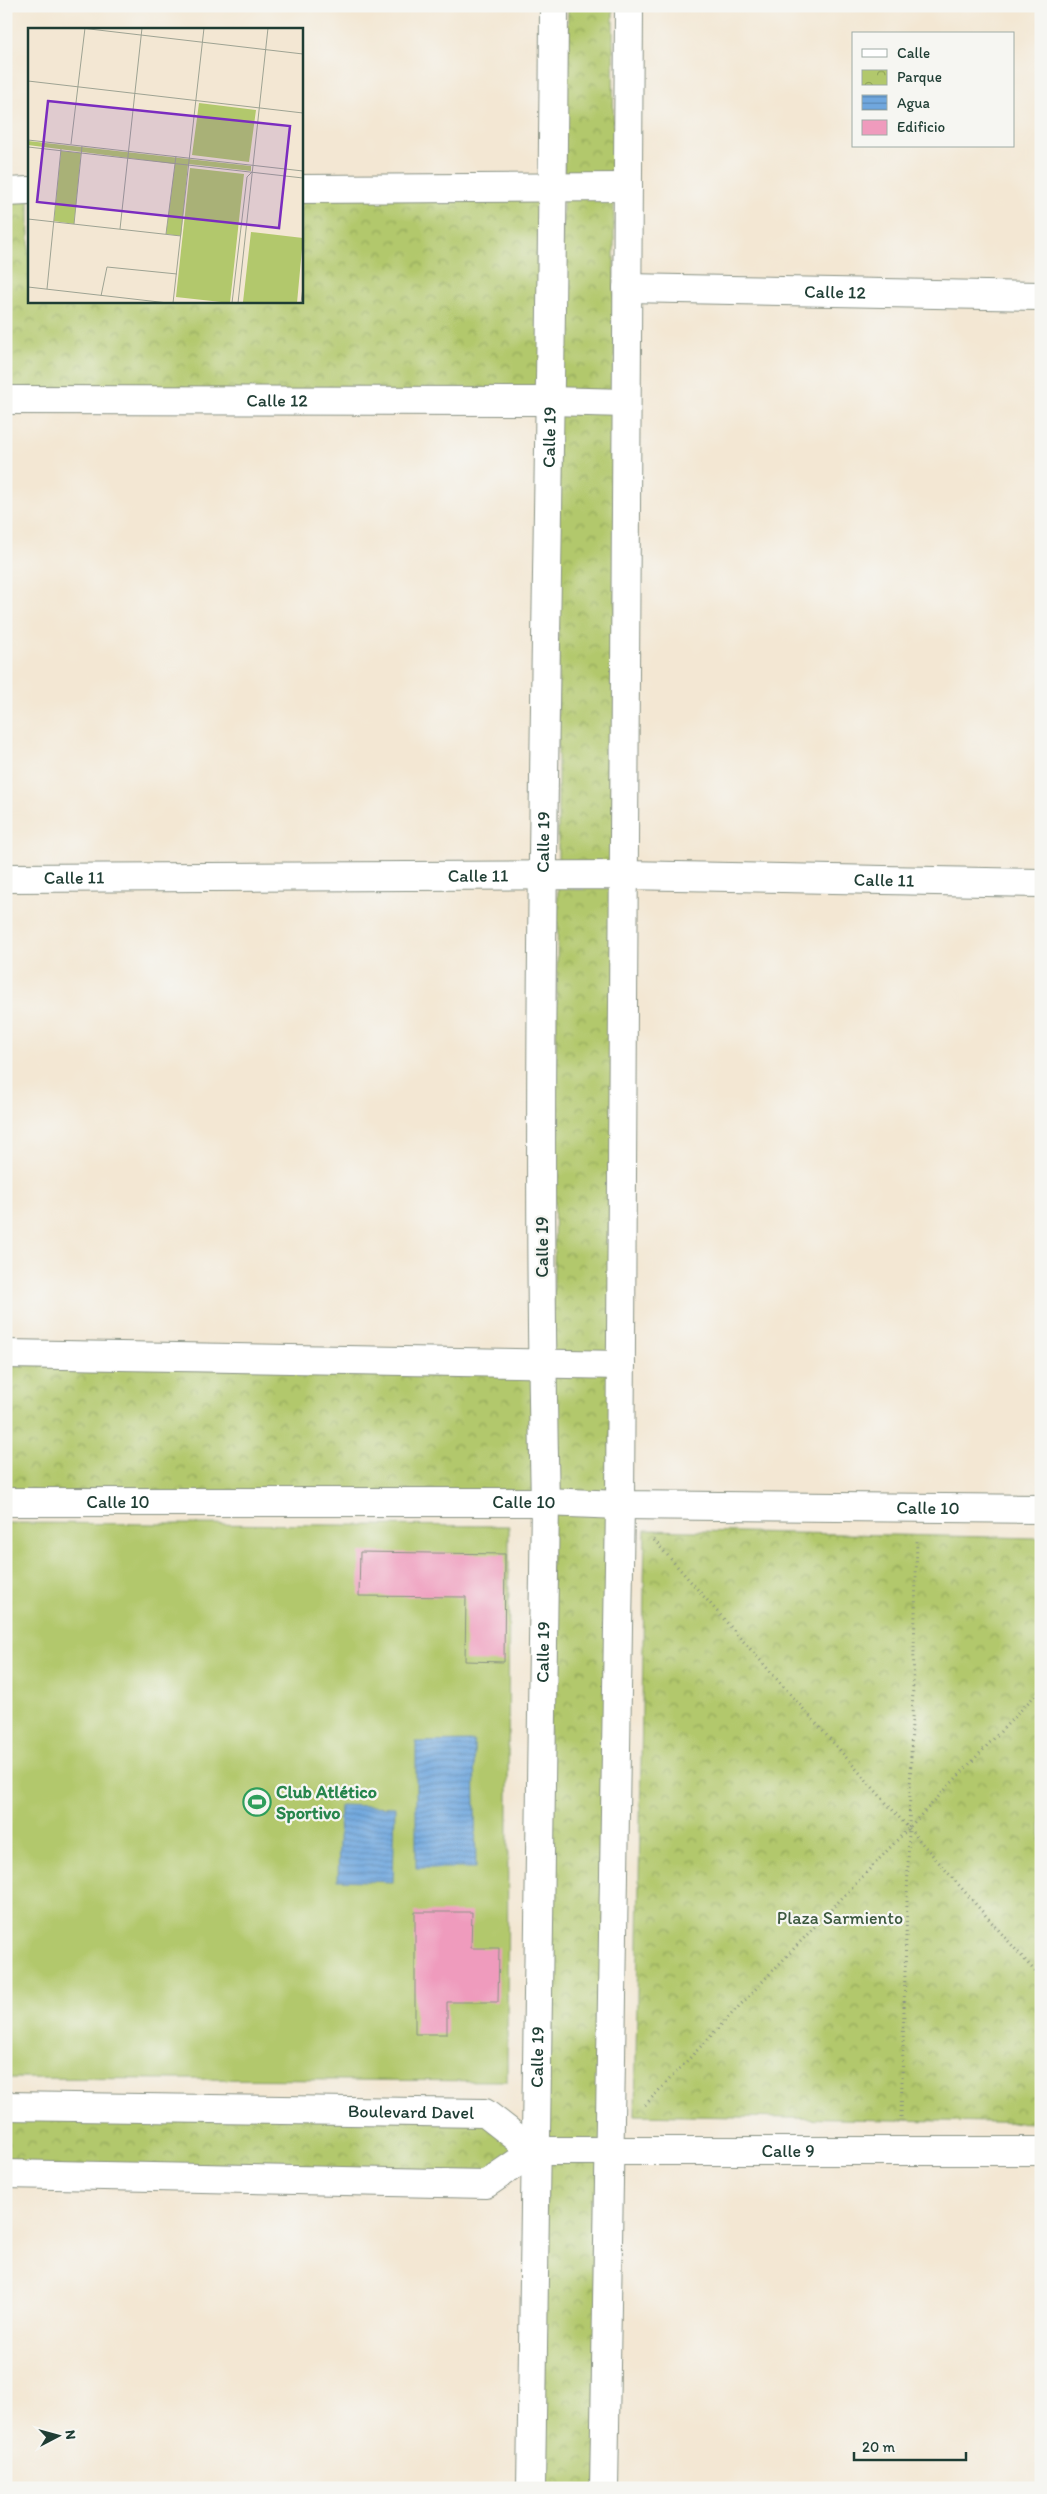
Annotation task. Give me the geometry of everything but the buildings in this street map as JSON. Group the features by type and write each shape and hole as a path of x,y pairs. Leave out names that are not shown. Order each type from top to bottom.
{"street":[{"name":"Calle 19","path":"531,2488 534,2151 545,1502 541,1364 542,876 554,6"},
{"path":"604,2488 611,2151 620,1505 629,6"},
{"path":"302,189 628,187"},
{"path":"6,192 28,191"},
{"name":"Calle 12","path":"627,288 1041,296"},
{"name":"Calle 12","path":"6,400 549,401 626,403"},
{"name":"Calle 11","path":"6,878 623,875 1041,883"},
{"path":"6,1354 620,1365"},
{"name":"Calle 10","path":"6,1502 545,1502 620,1505 1041,1509"},
{"name":"Boulevard Davel","path":"6,2106 485,2113 534,2151"},
{"path":"6,2174 486,2184 534,2151"},
{"name":"Calle 9","path":"534,2151 1041,2151"}],"path":[{"path":"901,2120 918,1536"},
{"path":"651,1538 1041,1978"},
{"path":"642,2108 1041,1689"}],"green space":[{"path":"568,6 613,6 617,875 604,2141 545,2142 558,876 558,401"},
{"path":"553,187 549,401 6,400 6,192 28,191 28,302 302,302 302,189"},
{"path":"6,1354 541,1364 545,1502 6,1502"},
{"name":"Club Atlético Sportivo","path":"6,1523 509,1526 507,2081 6,2078"},
{"name":"Plaza Sarmiento","path":"645,1530 1041,1538 1041,2123 635,2115"},
{"path":"6,2106 485,2113 534,2151 486,2184 6,2174"},
{"path":"546,2152 605,2156 597,2488 543,2488"}],"water":[{"path":"474,1741 476,1868 416,1868 416,1742"},
{"path":"340,1805 395,1807 393,1882 338,1880"}],"place":[{"name":"Club Atlético Sportivo","path":"257,1802"}]}
